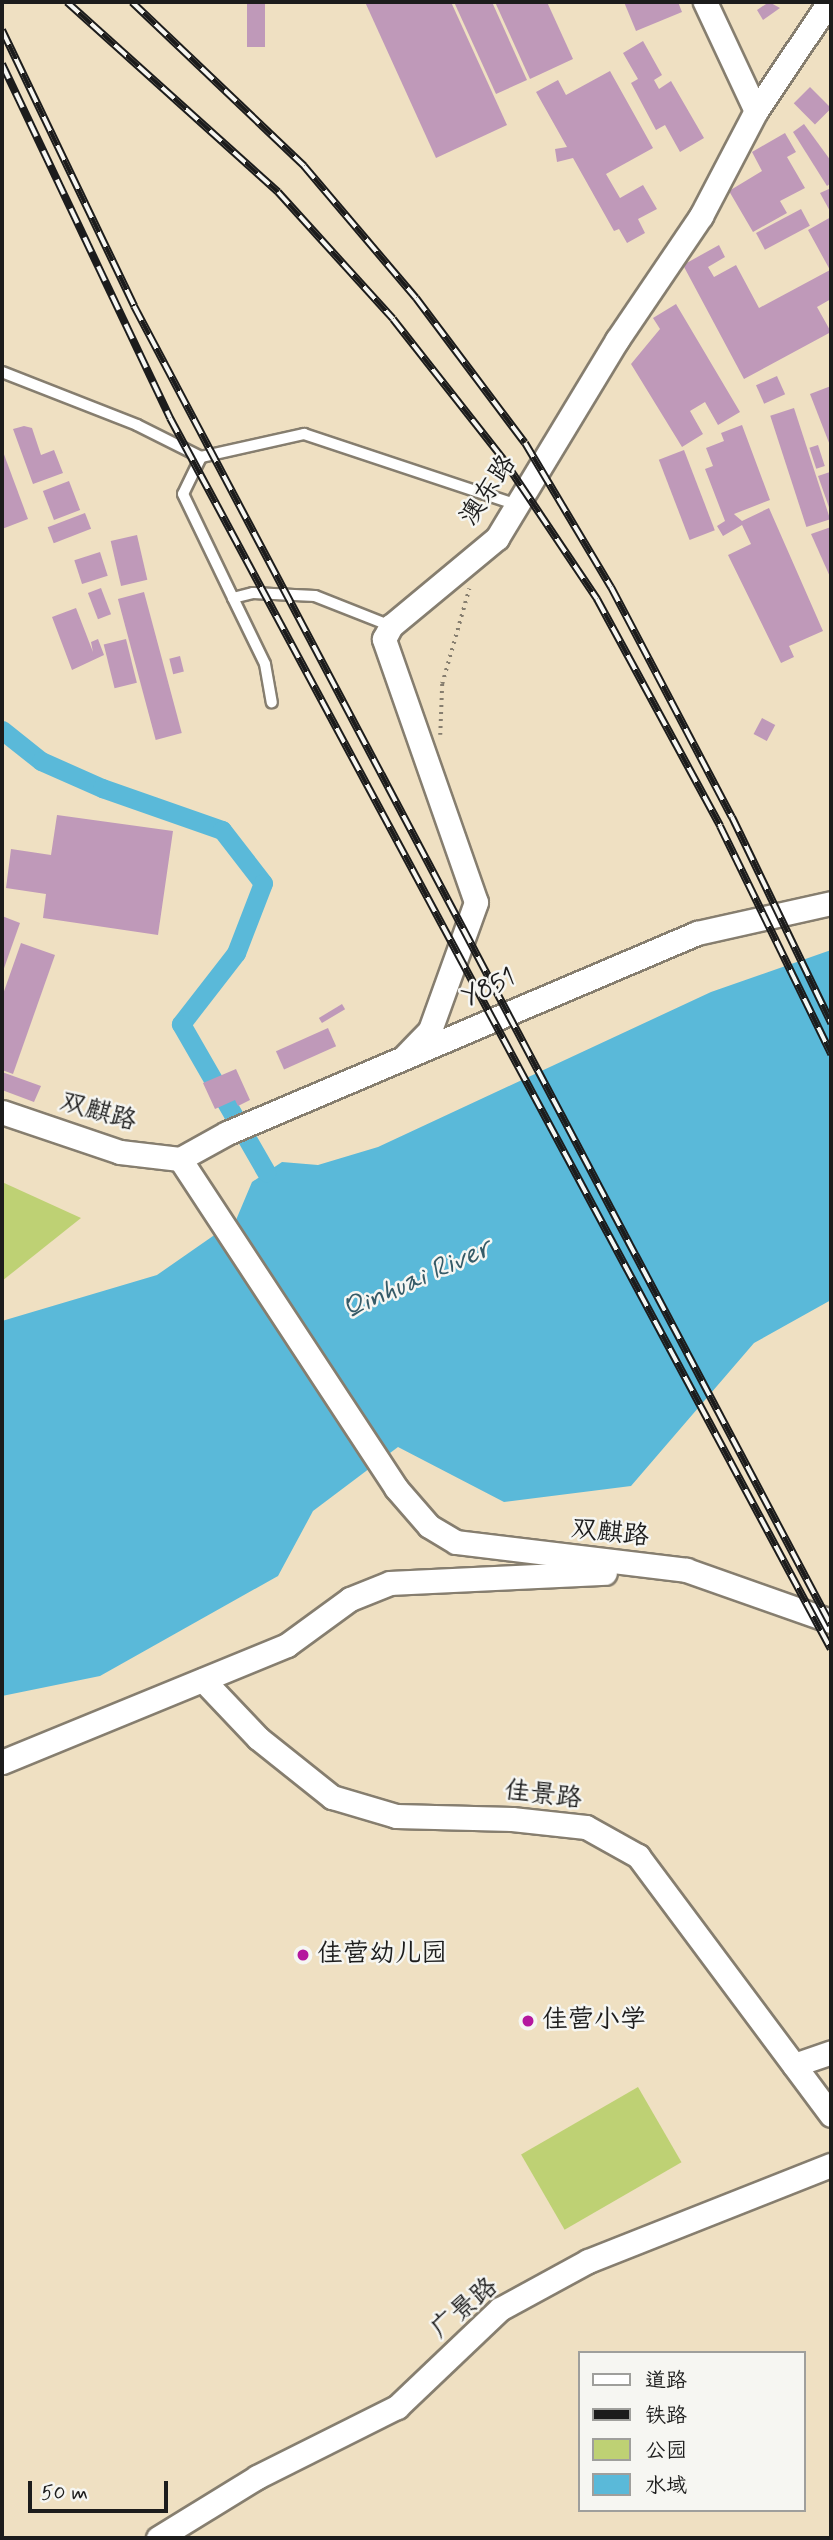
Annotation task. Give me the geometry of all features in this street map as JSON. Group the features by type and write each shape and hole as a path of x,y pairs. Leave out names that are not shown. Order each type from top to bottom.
{"street":[{"path":"705,2 756,111"},
{"name":"澳东路","path":"391,626 497,538 617,340 701,216 756,111 829,2"},
{"path":"391,626 384,639 476,902 430,1030 404,1057"},
{"name":"Y851","path":"180,1159 227,1133 697,933 831,903"},
{"name":"双麒路","path":"2,1112 120,1152 180,1159 397,1488 429,1526 456,1542 686,1570 831,1621"},
{"path":"2,1762 287,1645 349,1599 390,1583 686,1570"},
{"name":"佳景路","path":"203,1680 258,1738 332,1797 396,1816 512,1819 586,1827 638,1856 831,2115"},
{"path":"794,2065 831,2052"},
{"name":"广景路","path":"158,2538 257,2477 397,2407 500,2309 589,2261 831,2165"}],"lane":[{"path":"2,372 137,425 201,457 304,434 517,505"},
{"path":"201,457 183,494 265,664 272,702"},
{"path":"233,598 253,593 315,596 391,626"}],"path":[{"path":"440,747 442,684 451,640 474,580"}],"green space":[{"path":"2,1182 81,1218 2,1281"},
{"path":"638,2087 682,2162 565,2230 521,2154"}],"water":[{"name":"Qinhuai River","path":"831,950 831,1300 754,1343 631,1486 504,1502 398,1447 313,1511 278,1576 100,1676 2,1696 2,1321 157,1275 236,1220 252,1182 282,1162 318,1165 378,1147 711,992"}],"building":[{"path":"247,2 265,2 265,47 247,47"},
{"path":"365,2 451,2 507,125 436,158"},
{"path":"454,2 492,2 527,80 496,94"},
{"path":"495,2 547,2 573,59 530,79"},
{"path":"624,2 678,2 682,12 636,31"},
{"path":"769,2 780,8 763,20 757,10"},
{"path":"643,41 662,75 654,80 659,89 671,81 704,138 680,152 665,125 656,130 631,83 638,79 623,53"},
{"path":"610,71 653,148 606,174 620,198 643,185 657,209 638,219 645,233 627,243 619,229 614,231 573,158 557,162 555,149 567,147 536,92 558,80 566,95"},
{"path":"810,87 831,108 815,124 794,103"},
{"path":"804,124 831,161 831,183 827,186 793,132"},
{"path":"785,133 796,152 787,157 805,188 780,201 787,213 753,232 729,191 762,171 752,152"},
{"path":"831,188 831,213 820,193"},
{"path":"801,209 810,226 765,250 756,233"},
{"path":"831,217 831,299 817,307 831,332 744,379 683,265 719,245 725,257 708,267 714,277 736,265 759,308 830,270 808,230"},
{"path":"676,304 740,412 718,425 705,402 690,411 703,434 682,447 631,364 660,329 653,318"},
{"path":"777,376 785,394 764,404 756,385"},
{"path":"831,386 831,448 810,394"},
{"path":"794,408 830,519 806,527 770,416"},
{"path":"742,425 770,500 734,514 742,521 769,508 823,631 789,646 794,657 781,663 728,555 751,544 742,525 723,536 717,526 725,521 705,469 713,466 706,448 724,441 721,433"},
{"path":"24,426 32,428 41,455 54,450 63,473 33,484 13,429"},
{"path":"818,445 825,466 816,469 809,448"},
{"path":"2,449 28,519 2,529"},
{"path":"684,450 715,530 690,540 659,460"},
{"path":"830,472 831,476 831,513 818,476"},
{"path":"69,481 80,510 54,520 43,491"},
{"path":"85,513 91,529 54,543 48,527"},
{"path":"831,527 831,579 811,534"},
{"path":"137,535 147,580 121,586 111,541"},
{"path":"100,552 108,576 82,584 74,560"},
{"path":"101,588 111,614 98,619 88,593"},
{"path":"144,592 182,733 156,740 118,599"},
{"path":"76,608 93,652 91,642 98,639 104,655 72,670 52,617"},
{"path":"126,639 137,683 115,688 104,645"},
{"path":"180,656 184,672 173,674 169,659"},
{"path":"762,718 775,725 767,741 754,734"},
{"path":"57,815 173,831 158,935 43,918 46,894 6,888 11,849 51,855"},
{"path":"2,916 20,923 2,974"},
{"path":"21,943 55,955 13,1074 2,1070 2,997"},
{"path":"342,1004 345,1009 322,1023 319,1018"},
{"path":"328,1028 336,1046 284,1069 276,1051"},
{"path":"236,1069 250,1100 238,1106 235,1100 215,1109 203,1083"},
{"path":"2,1072 41,1086 34,1102 2,1090"}],"waterway":[{"path":"2,730 41,761 102,788 222,830 263,883 236,953 181,1024 266,1172"}],"railway":[{"path":"67,2 278,192 393,319 503,459 597,599 720,826 831,1054"},
{"path":"132,2 304,166 416,298 525,443 611,587 732,817 831,1023"},
{"path":"2,30 134,306 831,1625"},
{"path":"2,64 170,418 831,1649"}],"place":[{"name":"佳营幼儿园","path":"303,1955"},
{"name":"佳营小学","path":"528,2021"}]}
